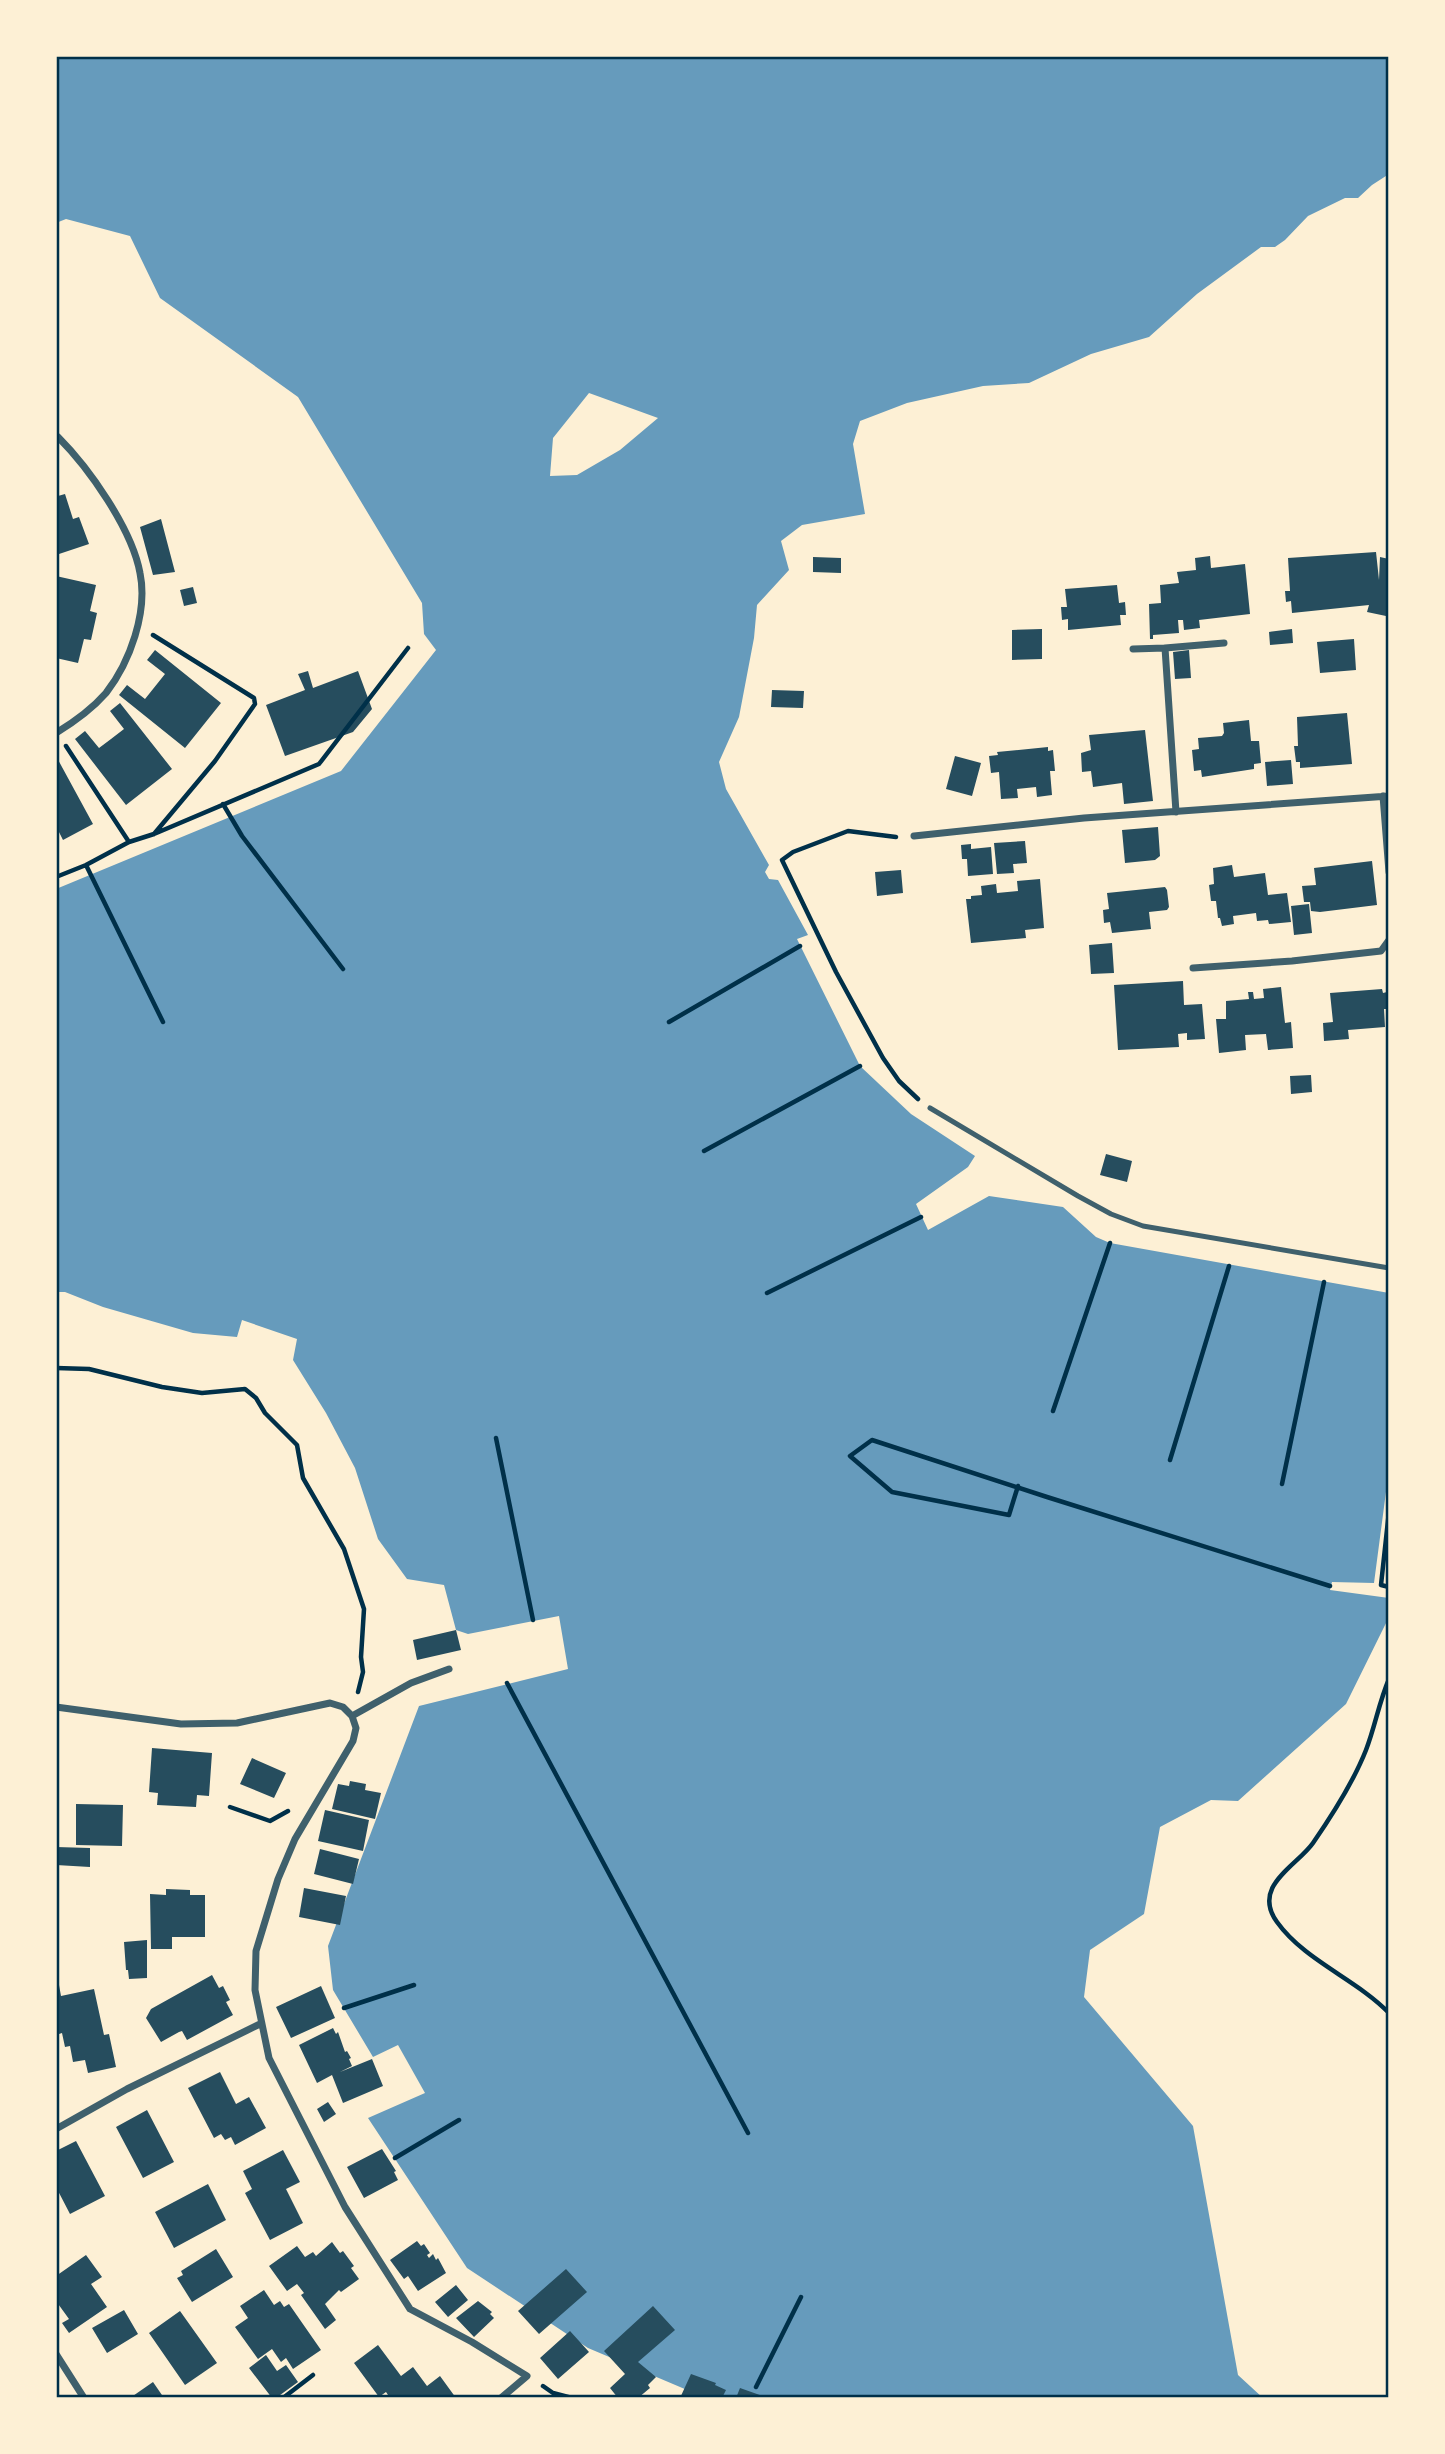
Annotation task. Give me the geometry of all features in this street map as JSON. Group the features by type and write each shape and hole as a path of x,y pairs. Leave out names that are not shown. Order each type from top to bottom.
{"street":[{"path":"56,733 84,714 106,693 128,654 137,626 142,590 140,571 133,551 98,487 79,458 58,437"},
{"path":"1133,649 1224,643"},
{"path":"1165,648 1176,812"},
{"path":"914,836 1084,818 1386,796 1389,872"},
{"path":"1193,968 1381,951 1389,940"},
{"path":"352,1716 411,1684 449,1669"},
{"path":"56,1707 181,1724 237,1723 330,1703 343,1707 352,1716 356,1728 353,1741 295,1839 278,1879 260,1937 256,1951 255,1990 260,2024 269,2058 345,2207 410,2309 472,2342 527,2376 500,2398"},
{"path":"56,2129 127,2089 260,2024"},
{"path":"56,2354 84,2398"}],"lane":[{"path":"930,1108 1078,1196 1124,1220 1143,1226 1389,1268"}],"path":[{"path":"137,626 254,698 255,704 215,761 154,834"},
{"path":"56,877 129,842 319,764 408,648"},
{"path":"56,733 129,842"},
{"path":"223,804 242,836 342,969"},
{"path":"914,836 894,837 848,831 793,852 782,860 836,972 883,1058 899,1081 930,1108"},
{"path":"86,864 163,1022"},
{"path":"669,1022 800,946"},
{"path":"704,1151 860,1066"},
{"path":"767,1293 921,1217"},
{"path":"1053,1411 1110,1243"},
{"path":"1170,1460 1228,1266"},
{"path":"1282,1484 1324,1282"},
{"path":"56,1368 89,1369 162,1387 202,1393 245,1390 257,1398 265,1413 297,1445 303,1478 344,1549 364,1609 361,1657 363,1672 352,1716"},
{"path":"496,1438 533,1620"},
{"path":"1018,1486 1009,1515 891,1492 850,1456 872,1440 1018,1486 1330,1586"},
{"path":"1389,1511 1381,1585 1389,1587"},
{"path":"1389,1679 1359,1766 1330,1818 1305,1855 1278,1876 1271,1897 1277,1922 1296,1941 1377,2001 1389,2013"},
{"path":"507,1683 748,2133"},
{"path":"230,1807 270,1821 289,1811 293,1802"},
{"path":"344,2008 414,1985"},
{"path":"395,2158 459,2120"},
{"path":"756,2387 801,2297"},
{"path":"283,2398 313,2375"},
{"path":"527,2376 553,2393 572,2398"}],"water":[{"path":"56,56 1389,56 1389,174 1358,198 1345,198 1308,216 1275,247 1261,247 1197,294 1149,337 1091,354 1029,383 983,386 907,403 860,421 853,444 865,514 802,525 781,541 789,570 757,605 754,638 739,717 719,762 726,789 769,865 765,872 769,879 778,880 808,935 797,939 860,1066 911,1114 975,1156 968,1167 916,1204 928,1230 989,1196 1063,1207 1096,1237 1110,1243 1389,1293 1389,1469 1374,1583 1332,1582 1330,1590 1389,1598 1389,1617 1346,1704 1238,1801 1211,1800 1160,1827 1144,1914 1090,1950 1084,1997 1193,2126 1238,2375 1263,2398 706,2398 588,2348 467,2268 368,2118 425,2093 398,2045 373,2057 333,1990 328,1946 419,1706 568,1669 559,1616 468,1634 456,1630 444,1585 407,1579 378,1539 355,1468 326,1413 293,1360 297,1339 242,1320 237,1337 193,1333 103,1307 65,1292 56,1292 56,889 341,771 436,650 424,634 422,603 298,397 160,298 130,236 66,219 56,223","holes":["589,393 658,418 620,450 577,475 550,476 553,438"]}],"building":[{"path":"56,491 58,496 65,494 73,519 79,517 89,544 56,555"},
{"path":"161,519 175,572 153,575 140,527"},
{"path":"1376,552 1379,580 1380,557 1389,559 1389,604 1386,616 1367,612 1369,605 1292,613 1291,601 1286,602 1285,591 1290,591 1288,558"},
{"path":"1210,556 1211,568 1245,564 1250,614 1199,620 1200,628 1184,630 1183,620 1178,620 1179,633 1153,635 1153,639 1150,639 1149,604 1161,603 1160,585 1179,583 1177,572 1196,570 1195,558"},
{"path":"813,557 841,558 841,573 813,572"},
{"path":"56,576 96,585 90,611 97,613 91,640 84,639 78,663 56,658"},
{"path":"1117,585 1119,603 1125,602 1126,615 1120,615 1121,625 1068,630 1068,619 1062,620 1061,607 1067,607 1065,589"},
{"path":"193,587 197,603 184,606 180,590"},
{"path":"1042,629 1042,659 1012,660 1012,630"},
{"path":"1292,629 1293,643 1270,645 1269,632"},
{"path":"1354,639 1356,670 1320,673 1317,642"},
{"path":"155,650 221,703 185,748 119,695 127,685 145,699 165,674 147,660"},
{"path":"1189,650 1191,678 1175,679 1173,652"},
{"path":"308,671 313,688 358,671 372,709 353,732 285,756 266,705 305,690 298,674"},
{"path":"772,690 804,691 803,708 771,707"},
{"path":"120,703 172,769 126,805 75,739 85,731 99,748 124,729 110,711"},
{"path":"1347,713 1352,764 1300,768 1300,762 1296,762 1294,746 1298,746 1297,717"},
{"path":"1249,720 1251,741 1259,741 1261,763 1254,764 1254,769 1202,777 1201,770 1194,771 1192,750 1199,749 1198,738 1222,736 1223,723"},
{"path":"1145,730 1153,801 1124,804 1122,783 1093,787 1091,771 1082,772 1081,753 1091,750 1089,735"},
{"path":"1048,747 1048,751 1053,750 1055,771 1050,771 1052,795 1037,797 1036,787 1017,789 1018,798 1001,799 999,772 991,773 989,756 998,755 997,752"},
{"path":"56,756 93,824 63,840 56,826"},
{"path":"955,756 981,763 972,796 946,789"},
{"path":"1291,760 1293,784 1267,786 1265,762"},
{"path":"1158,827 1160,856 1155,860 1125,863 1122,830"},
{"path":"1025,841 1027,863 1013,864 1014,873 997,874 994,843"},
{"path":"971,844 971,849 991,847 993,874 968,876 967,859 962,859 961,845"},
{"path":"1372,861 1377,905 1320,912 1311,911 1310,902 1304,902 1302,886 1316,885 1314,868"},
{"path":"1232,865 1234,877 1265,873 1268,895 1287,893 1291,922 1269,924 1268,920 1257,921 1256,913 1233,916 1234,924 1222,926 1216,901 1211,901 1209,885 1214,884 1213,868"},
{"path":"901,870 903,893 877,896 875,872"},
{"path":"1040,879 1044,928 1025,930 1026,938 971,943 966,899 982,895 981,886 996,884 997,893 1018,891 1017,881"},
{"path":"1165,887 1169,907 1167,910 1149,912 1151,929 1112,933 1110,922 1104,923 1103,910 1109,909 1107,893"},
{"path":"1309,904 1312,933 1294,935 1291,906"},
{"path":"1112,943 1114,973 1091,974 1089,945"},
{"path":"1183,981 1184,1005 1202,1004 1205,1039 1187,1040 1187,1033 1178,1034 1179,1047 1118,1050 1114,985"},
{"path":"1281,987 1285,1023 1291,1022 1293,1048 1268,1050 1266,1034 1245,1035 1246,1050 1219,1053 1216,1019 1226,1019 1226,1001 1249,999 1248,992 1253,992 1254,999 1264,998 1263,989"},
{"path":"1382,989 1383,993 1387,992 1385,1027 1348,1030 1349,1039 1324,1041 1323,1023 1333,1022 1330,993"},
{"path":"1311,1075 1312,1092 1291,1094 1290,1076"},
{"path":"1106,1154 1132,1161 1127,1182 1100,1175"},
{"path":"456,1630 461,1650 417,1660 413,1640"},
{"path":"152,1748 212,1753 209,1796 197,1795 196,1807 157,1805 158,1793 149,1792"},
{"path":"252,1758 286,1773 274,1798 240,1784"},
{"path":"350,1781 366,1784 365,1790 381,1793 375,1819 332,1809 338,1784 349,1786"},
{"path":"76,1804 123,1805 122,1846 76,1845"},
{"path":"325,1810 369,1820 363,1851 318,1841"},
{"path":"56,1847 90,1848 90,1867 56,1865"},
{"path":"320,1849 359,1859 353,1884 314,1874"},
{"path":"304,1888 346,1896 340,1925 299,1917"},
{"path":"166,1889 190,1890 190,1895 205,1895 205,1937 172,1937 172,1949 151,1949 150,1894 166,1895"},
{"path":"147,1940 147,1978 129,1979 124,1942"},
{"path":"212,1975 219,1988 223,1986 230,2000 226,2002 233,2015 187,2040 182,2031 161,2042 146,2018 151,2009"},
{"path":"59,1985 61,1996 94,1989 104,2035 109,2034 116,2067 88,2073 85,2060 73,2062 70,2046 65,2047 62,2033 56,2035 56,1986"},
{"path":"321,1986 335,2018 291,2038 276,2007"},
{"path":"333,2028 336,2034 338,2032 345,2052 347,2051 351,2058 349,2059 352,2066 340,2072 372,2059 383,2086 343,2103 332,2075 317,2083 299,2045"},
{"path":"220,2072 236,2104 249,2097 266,2128 235,2145 231,2137 225,2140 221,2134 214,2138 188,2088"},
{"path":"328,2102 336,2114 324,2122 317,2109"},
{"path":"147,2110 174,2162 143,2178 116,2127"},
{"path":"76,2141 105,2196 70,2214 56,2187 56,2151"},
{"path":"382,2149 396,2171 394,2172 398,2180 364,2198 347,2167"},
{"path":"283,2150 300,2182 286,2189 303,2223 270,2240 245,2193 252,2189 243,2171"},
{"path":"208,2184 226,2220 174,2248 155,2212"},
{"path":"417,2241 421,2246 424,2244 430,2253 427,2255 429,2258 433,2254 436,2260 438,2258 446,2273 418,2291 408,2276 404,2279 390,2260"},
{"path":"332,2242 354,2266 351,2268 359,2279 341,2292 339,2290 325,2304 336,2320 325,2329 301,2295 304,2293 297,2284 287,2291 269,2266 297,2246 305,2257 313,2252 316,2256"},
{"path":"216,2249 233,2277 192,2302 177,2278 183,2275 181,2271"},
{"path":"86,2255 102,2277 91,2284 107,2307 69,2333 62,2323 69,2319 56,2301 56,2276"},
{"path":"566,2269 587,2292 539,2334 518,2311"},
{"path":"456,2285 468,2300 448,2317 435,2302"},
{"path":"264,2290 274,2305 280,2301 284,2307 289,2304 321,2350 293,2369 286,2358 281,2362 272,2349 258,2359 235,2327 248,2318 240,2306"},
{"path":"478,2301 492,2312 490,2314 494,2318 474,2337 456,2318"},
{"path":"653,2306 675,2330 638,2362 656,2377 648,2385 650,2388 638,2398 618,2398 610,2388 625,2374 604,2351"},
{"path":"124,2310 138,2334 107,2353 92,2328"},
{"path":"180,2311 217,2363 185,2385 149,2333"},
{"path":"570,2331 589,2352 558,2379 540,2358"},
{"path":"378,2345 401,2376 413,2367 427,2386 440,2376 456,2398 390,2398 386,2392 379,2397 354,2363"},
{"path":"266,2355 277,2371 286,2365 298,2382 276,2398 272,2398 249,2368"},
{"path":"691,2374 716,2383 715,2385 726,2390 722,2398 680,2398"},
{"path":"153,2382 164,2398 130,2398"},
{"path":"740,2388 768,2398 736,2398"}]}
